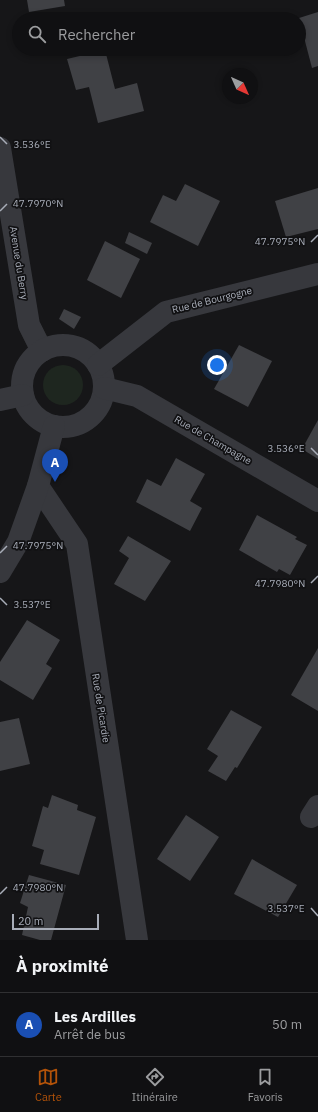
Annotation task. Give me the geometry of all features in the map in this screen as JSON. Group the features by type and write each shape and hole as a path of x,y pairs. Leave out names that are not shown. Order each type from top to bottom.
{"street":[{"name":"Avenue du Berry","path":"0,148 29,325 42,350"},
{"name":"Rue de Bourgogne","path":"98,365 166,312 318,274"},
{"path":"67,345 79,348 90,355 98,365 103,376 104,388 101,400 96,410 88,418 77,424 66,427 54,426 43,422 34,415 27,406 23,395 22,382 25,370 32,359 42,350 54,346 67,345"},
{"name":"Rue de Champagne","path":"104,388 136,396 318,500"},
{"path":"0,400 23,395"},
{"path":"0,572 18,542 38,486 54,426"},
{"name":"Rue de Picardie","path":"38,486 77,544 136,940"}],"shaded area":[{"path":"67,365 74,368 80,374 83,385 82,393 74,402 67,405 59,405 52,402 44,393 43,381 46,374 55,366"}],"building":[{"path":"27,0 64,0 65,6 29,12"},
{"path":"318,12 318,66 312,68 306,45 306,16"},
{"path":"80,56 107,56 115,89 137,83 144,111 98,123 89,87 76,90 67,59"},
{"path":"185,184 220,201 198,246 150,222 163,195 176,201"},
{"path":"318,188 318,229 286,237 275,201"},
{"path":"129,232 152,243 147,254 125,243"},
{"path":"105,241 140,259 121,298 87,280"},
{"path":"64,309 81,317 74,329 59,319"},
{"path":"239,345 272,361 248,407 214,389"},
{"path":"318,420 318,459 302,449"},
{"path":"176,458 205,474 190,501 202,508 190,531 136,502 147,479 161,486"},
{"path":"257,515 297,537 295,539 307,545 290,575 279,569 277,572 239,550"},
{"path":"128,536 171,561 145,601 114,584 129,558 119,551"},
{"path":"27,620 60,640 46,664 52,668 33,700 0,680 0,662"},
{"path":"318,648 318,711 291,695"},
{"path":"231,710 262,727 237,768 235,767 226,781 208,771 218,756 207,749"},
{"path":"19,718 30,764 0,771 0,722"},
{"path":"52,795 78,805 77,810 96,817 79,875 40,864 44,850 32,846 43,806 48,808"},
{"path":"186,815 219,837 190,881 157,859"},
{"path":"252,859 297,885 278,917 234,894"},
{"path":"29,875 66,885 51,940 40,940 22,935 28,907 20,903"}],"place":[{"name":"Les Ardilles","path":"55,482"}]}
